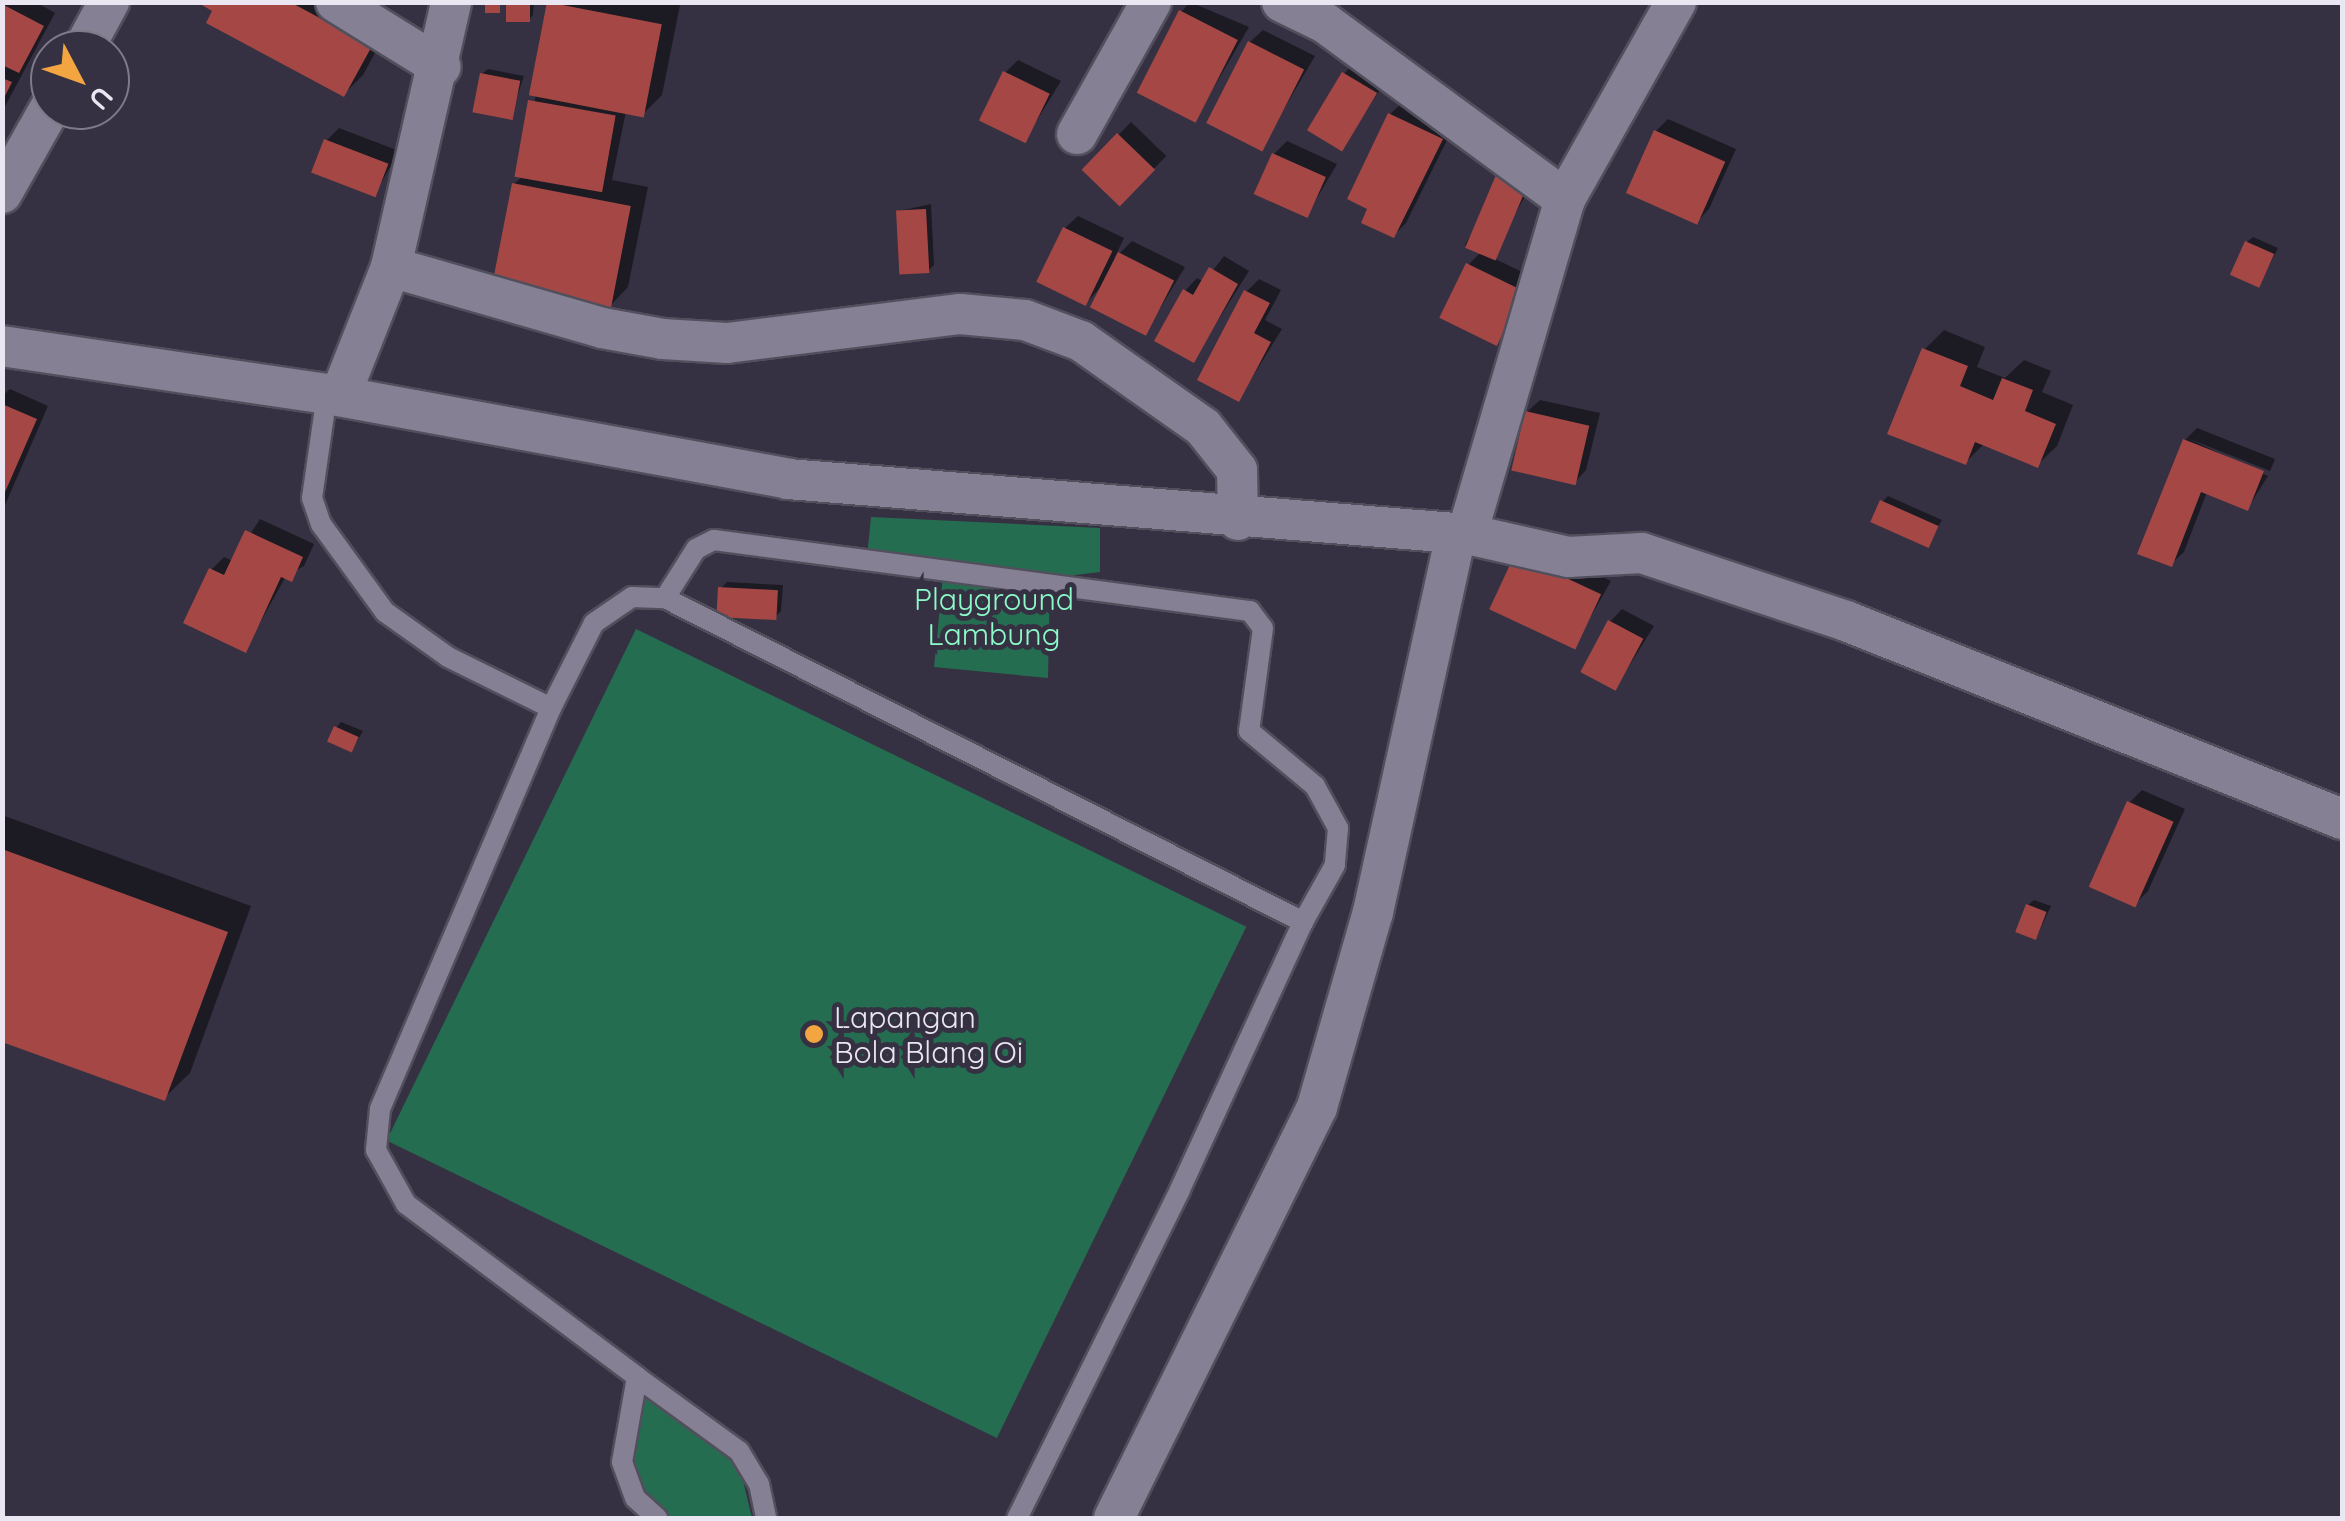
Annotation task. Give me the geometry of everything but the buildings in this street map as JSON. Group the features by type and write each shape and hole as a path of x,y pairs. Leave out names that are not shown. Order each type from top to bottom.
{"street":[{"path":"94,30 110,2"},
{"path":"336,2 440,68"},
{"path":"333,395 391,267 440,68 451,2"},
{"path":"1076,134 1151,2"},
{"path":"1282,2 1330,12 1565,199"},
{"path":"1114,1518 1317,1106 1373,912 1461,536 1565,199 1676,2"},
{"path":"2,193 38,130"},
{"path":"391,267 602,328 663,339 745,341 960,314 1025,320 1080,341 1202,427 1236,470 1238,520"},
{"path":"2,346 333,395 788,479 1461,536 1568,557 1642,553 1744,584 2342,819"}],"lane":[{"path":"333,395 312,498 320,524 398,624 551,708"},
{"path":"664,598 696,549 714,540 1250,611 1263,628 1249,731 1315,786 1338,828 1334,865 1303,922 1180,1190 1016,1518"},
{"path":"766,1518 758,1484 738,1451 406,1204 376,1150 380,1109 551,708 594,623 632,597 664,598 1303,922"},
{"path":"636,1377 622,1462 635,1498 657,1518"}],"green space":[{"name":"Playground Lambung","path":"871,517 1100,528 1100,572 1050,578 1048,678 934,667 943,575 866,567"},
{"name":"Lapangan Bola Blang Oi","path":"636,629 1246,927 997,1438 387,1140"},
{"path":"636,1384 737,1456 752,1518 666,1518 643,1504 623,1458"}],"place":[{"name":"Lapangan Bola Blang Oi","path":"814,1034"}]}
